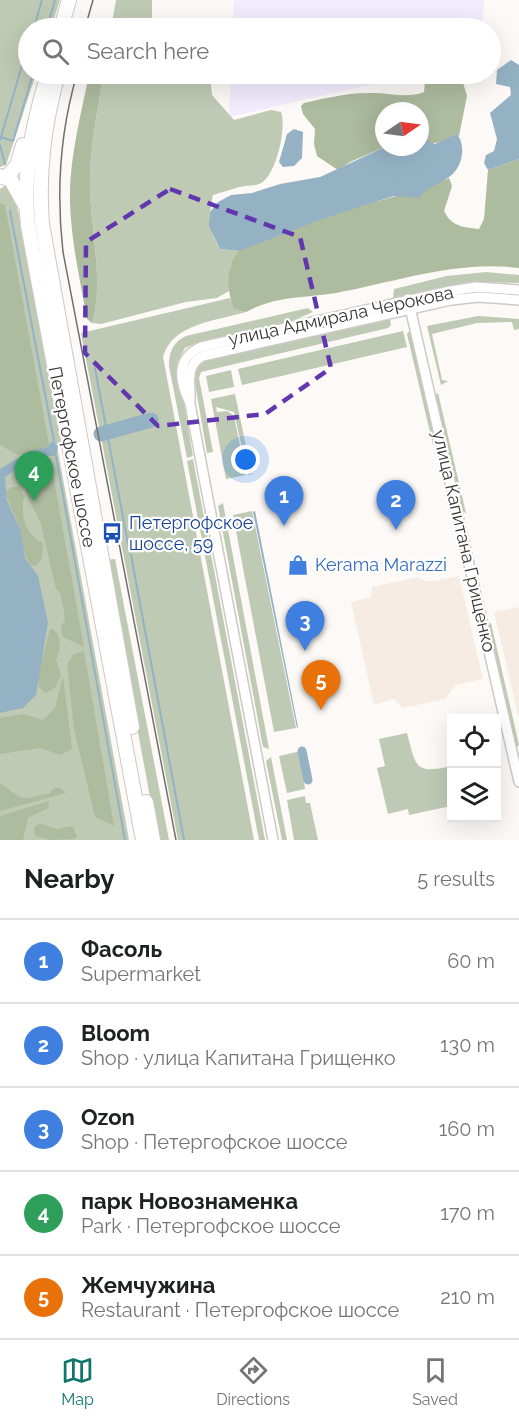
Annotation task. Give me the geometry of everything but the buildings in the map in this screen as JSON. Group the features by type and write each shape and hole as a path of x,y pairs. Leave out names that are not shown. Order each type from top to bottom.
{"main road":[{"path":"63,18 69,0"},
{"path":"73,18 78,0"},
{"name":"Петергофское шоссе","path":"45,84 38,107 27,170 26,208 143,840"},
{"name":"Петергофское шоссе","path":"56,84 41,148 39,193 54,297 153,840"},
{"path":"26,208 14,185 5,174 17,165 32,117 38,107"},
{"path":"39,193 27,170 41,148"}],"street":[{"name":"улица Адмирала Черокова","path":"273,840 185,375 203,356 476,287 519,290"},
{"name":"улица Адмирала Черокова","path":"409,304 478,297 519,300"},
{"name":"улица Капитана Грищенко","path":"409,304 519,782"}],"highlighted area":[{"path":"170,189 300,237 331,368 265,414 158,426 85,353 86,242"}],"shaded area":[{"path":"234,0 484,1 483,18 233,18"},
{"path":"231,84 374,84 229,117"},
{"path":"459,576 483,679 456,685 445,699 403,708 394,699 374,705 351,602 371,597 372,587 418,577 426,581 435,581"},
{"path":"519,607 519,719 494,612"}],"green space":[{"path":"0,0 60,0 54,18 18,18 18,84 33,84 6,165 0,167"},
{"path":"116,0 152,0 152,18 113,18"},
{"path":"87,84 101,84 90,174 97,274 97,292 92,323 87,319 79,275 70,201 73,153"},
{"path":"101,84 211,84 212,95 234,120 271,110 281,112 282,129 279,151 265,180 257,185 213,195 210,223 216,241 220,249 239,251 230,267 229,291 217,298 186,302 101,324 92,323 97,274 90,189 92,145"},
{"path":"425,84 463,84 467,96 459,136 429,144 429,102 375,102 375,151 338,170 317,156 314,144 315,129 303,114 301,106 304,103 353,94 418,94 424,92"},
{"path":"519,159 519,268 496,266 450,269 336,293 279,300 246,312 234,309 229,288 229,273 238,252 250,244 299,225 435,185 449,178 452,186 444,211 454,223 479,229 484,219 488,170"},
{"path":"8,184 13,190 32,271 65,443 57,446 129,840 0,840 0,189"},
{"path":"0,203 5,205 49,444 45,448 18,455 0,445"},
{"path":"486,272 519,275 519,283 468,282 393,298 394,289 447,276"},
{"path":"230,298 235,309 246,312 209,321 186,330 168,346 163,357 254,840 178,840 81,333"},
{"path":"308,308 313,312 290,322 185,348 177,363 193,456 187,458 169,366 175,344 186,336"},
{"path":"478,316 519,319 519,329 514,330 512,322 477,323 432,334 442,380 448,381 441,385 427,326"},
{"path":"390,318 391,325 388,328 201,372 199,378 213,452 207,453 194,378 195,368 201,362"},
{"path":"411,329 436,441 433,445 407,334"},
{"path":"403,331 407,347 242,385 238,369"},
{"path":"231,370 234,387 209,392 206,376"},
{"path":"438,393 466,513 461,511 435,396"},
{"path":"235,394 252,474 248,475 234,412 216,407 217,412 227,411 234,416 246,475 226,479 211,399"},
{"path":"50,458 84,647 63,637 61,625 65,621 60,592 56,589 41,524 26,493 26,474 30,466 35,461"},
{"path":"193,459 265,840 259,840 187,461"},
{"path":"12,487 18,487 24,496 25,524 32,535 43,543 42,558 36,566 32,566 26,558 21,531 7,496 6,491"},
{"path":"223,503 269,749 263,747 218,506"},
{"path":"252,511 296,728 274,732 233,515"},
{"path":"115,559 169,840 158,840 106,560"},
{"path":"491,623 519,745 516,749 487,624"},
{"path":"50,629 56,632 59,639 60,648 56,660 61,675 55,688 45,693 39,687 38,675"},
{"path":"84,651 114,826 95,817 74,729 67,664 74,654"},
{"path":"63,676 72,749 60,755 41,748 0,754 0,718 24,714 43,720 55,708"},
{"path":"407,733 418,765 430,769 447,767 447,807 409,815 408,809 388,814 377,768 385,766 379,739"},
{"path":"301,751 307,781 304,781 305,789 287,793 279,756"},
{"path":"271,757 287,840 282,840 266,761"},
{"path":"0,783 18,796 25,798 49,794 54,788 60,788 66,793 0,811"},
{"path":"305,796 306,803 310,803 318,840 294,840 287,800"},
{"path":"49,801 48,808 28,818 23,840 0,840 0,816"},
{"path":"39,823 57,829 73,826 77,837 51,840 35,836 34,828"}],"water":[{"path":"511,60 519,65 519,159 488,170 484,163 486,155 494,151 497,139 490,113 511,95 510,87 496,84 501,84 501,67"},
{"path":"294,129 303,132 302,158 294,166 283,167 279,162 287,134"},
{"path":"457,134 462,145 462,157 457,168 449,177 419,198 394,196 322,219 239,251 220,249 209,226 210,212 218,202 231,195 252,193 280,184 320,177 375,152 375,156 429,156 429,141 435,144"},
{"path":"54,440 56,445 59,443 56,456 35,458 5,477 7,501 21,531 25,558 38,576 48,622 36,695 23,708 0,713 0,469 30,451 45,448"},
{"path":"255,511 298,727 297,728 253,512"}],"waterway":[{"path":"37,18 42,0"},
{"path":"50,18 55,0"},
{"path":"0,140 18,79"},
{"path":"0,137 13,141 30,84"},
{"path":"0,145 5,164"},
{"path":"10,211 54,441"},
{"path":"94,363 128,544"},
{"path":"101,434 151,420"},
{"path":"56,456 125,840"},
{"path":"131,555 184,840"},
{"path":"302,751 308,780"}],"tram line":[{"path":"88,18 93,0"},
{"path":"74,84 61,162 60,207 63,252 176,840"}],"place":[{"name":"парк Новознаменка","path":"34,501"},
{"name":"Фасоль","path":"284,526"},
{"name":"Bloom","path":"396,530"},
{"name":"Петергофское шоссе, 59","path":"112,533"},
{"name":"Kerama Marazzi","path":"298,565"},
{"name":"Ozon","path":"305,651"},
{"name":"Жемчужина","path":"321,710"}]}
